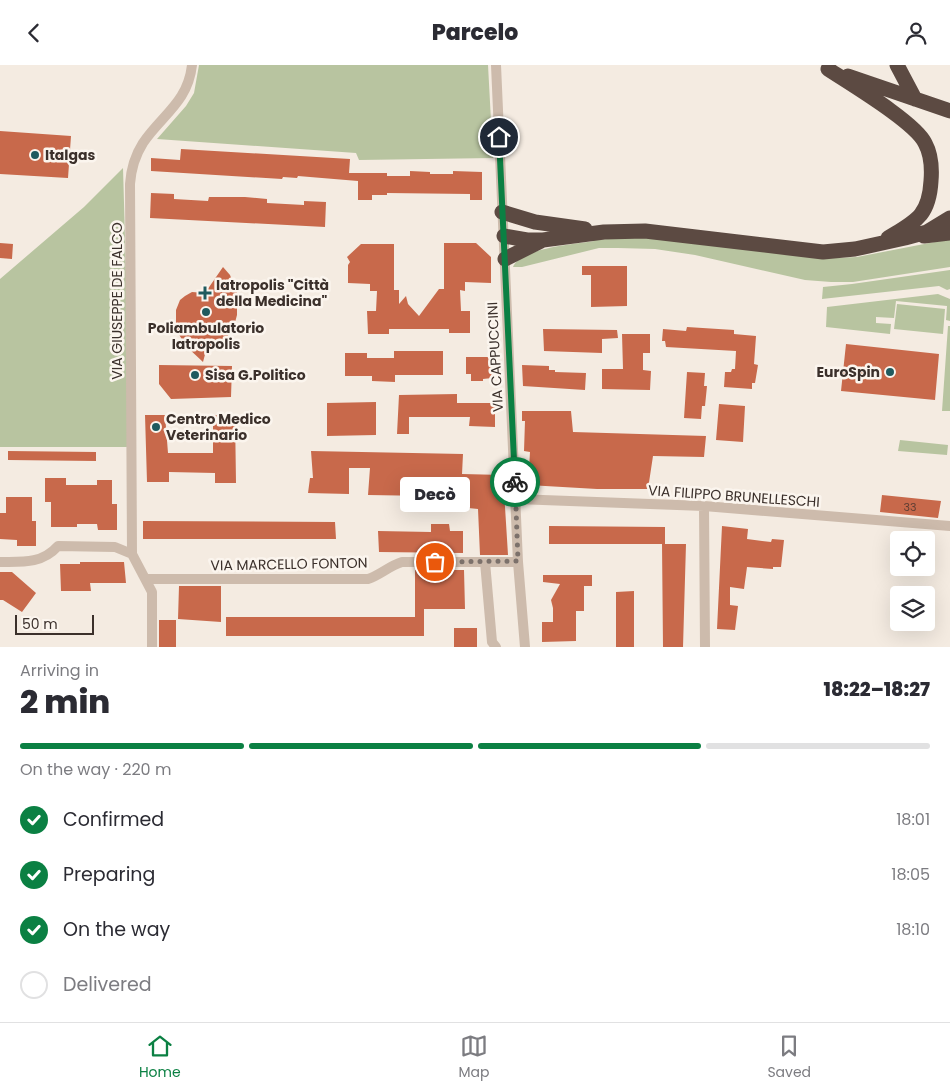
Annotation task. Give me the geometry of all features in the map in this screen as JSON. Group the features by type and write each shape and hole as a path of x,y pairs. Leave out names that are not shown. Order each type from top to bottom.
{"highway":[{"path":"897,65 915,99"},
{"path":"823,67 950,111"},
{"path":"823,67 881,104 910,127 925,142 932,168 931,189 926,209 912,223 877,244"},
{"path":"502,212 536,223 604,232"},
{"path":"504,236 527,240 543,240 604,232 645,231 823,252 855,249 906,238 927,232 950,218"},
{"path":"906,238 950,233"},
{"path":"505,259 543,240"}],"street":[{"name":"VIA GIUSEPPE DE FALCO","path":"132,554 131,172 143,144 180,101 188,87 192,65"},
{"name":"VIA CAPPUCCINI","path":"496,65 518,561 526,647"},
{"name":"VIA FILIPPO BRUNELLESCHI","path":"516,499 704,506 950,526"},
{"path":"704,506 705,647"},
{"path":"0,562 26,562 40,559 51,554 58,546 116,547 132,554 152,592 152,647"},
{"path":"485,561 492,642 496,647"},
{"name":"VIA MARCELLO FONTON","path":"146,579 368,579 377,576 392,565 402,562 518,561"}],"green space":[{"path":"199,65 488,65 493,158 359,160 356,153 157,139 186,106 194,93"},
{"path":"123,168 131,447 0,447 0,279 84,207"},
{"path":"664,238 835,258 857,257 950,239 950,267 853,282 831,282 805,280 695,255 655,249 599,248 522,267 513,267 526,255 537,251 594,240"},
{"path":"950,270 950,289 947,290 939,286 822,299 823,287"},
{"path":"938,294 950,299 950,321 946,320 947,306 896,301 894,318 876,317 876,323 891,324 890,334 826,327 827,307"},
{"path":"897,304 945,309 943,334 894,329"},
{"path":"948,326 950,326 950,411 942,411"},
{"path":"900,440 948,445 947,455 898,451"}],"building":[{"name":"Italgas","path":"0,131 71,136 68,178 0,174"},
{"path":"181,149 350,159 349,173 387,173 387,176 410,176 410,171 430,172 430,174 453,174 453,171 482,172 482,200 470,200 470,194 387,193 387,195 372,195 372,200 358,200 358,181 298,176 297,178 283,177 282,179 151,171 151,158 180,160"},
{"path":"151,193 174,194 174,199 208,201 209,197 245,197 267,199 267,203 304,205 304,201 326,202 325,227 150,218"},
{"path":"0,243 13,244 12,259 0,258"},
{"path":"444,243 476,243 491,257 491,283 465,282 465,291 460,290 461,311 470,311 470,333 449,333 449,329 389,329 389,334 368,334 367,311 376,311 377,291 370,291 370,284 348,283 348,265 350,262 347,257 361,244 394,244 394,290 399,290 399,304 406,296 408,304 419,316 439,289 444,289"},
{"path":"582,266 627,266 627,306 591,307 591,275 582,275"},
{"name":"Poliambulatorio Iatropolis","path":"223,267 230,275 237,293 237,315 233,330 225,339 220,343 207,347 203,362 187,347 176,330 176,310 180,300 185,296 192,292 205,293"},
{"path":"687,327 734,330 734,334 756,336 754,364 758,365 752,389 724,387 725,372 731,372 732,369 735,369 736,351 666,347 665,341 662,341 663,329 686,331"},
{"path":"543,329 617,330 618,338 602,339 602,353 544,351"},
{"path":"622,334 650,334 650,353 643,353 643,370 651,371 650,390 602,389 602,369 623,369"},
{"name":"EuroSpin","path":"846,344 939,354 935,400 841,391"},
{"path":"394,351 443,351 443,375 395,375 395,382 372,381 372,376 345,376 345,353 367,353 367,358 394,358"},
{"path":"466,357 491,357 492,378 483,379 483,381 471,381 471,374 466,374"},
{"name":"Sisa G.Politico","path":"159,365 232,366 231,397 171,399 159,384"},
{"path":"522,365 549,366 549,370 555,370 555,372 586,373 585,390 523,386"},
{"path":"687,372 705,373 704,386 707,386 705,406 702,406 701,419 684,418"},
{"path":"457,394 457,403 495,403 495,427 469,426 470,417 409,417 409,434 397,434 399,395"},
{"path":"376,402 376,435 327,436 327,403"},
{"path":"719,404 745,406 743,442 716,440"},
{"path":"522,411 571,411 573,432 706,436 704,457 653,456 648,489 597,489 528,485 530,452 524,451 525,421 522,421"},
{"path":"145,415 165,415 168,453 213,453 213,415 235,415 236,483 215,483 215,473 169,472 169,482 147,482"},
{"path":"8,451 96,452 96,461 8,460"},
{"path":"311,451 463,454 462,474 503,475 508,555 480,555 478,509 429,504 429,496 368,495 370,468 349,468 349,494 308,493 310,478 313,478"},
{"path":"45,478 66,478 66,485 97,485 97,480 112,480 112,504 117,504 117,530 98,530 97,524 77,524 77,527 51,527 51,502 45,502"},
{"path":"882,495 941,501 938,518 880,512"},
{"path":"6,497 32,497 32,521 36,521 36,546 17,546 17,540 0,539 0,513 6,513"},
{"path":"143,521 335,522 336,539 143,539"},
{"path":"431,524 449,524 450,531 463,531 463,553 379,552 378,531 431,532"},
{"path":"549,526 665,527 665,544 686,544 683,647 663,647 662,544 549,544"},
{"path":"722,526 748,529 747,539 771,542 772,539 784,540 781,567 773,567 773,569 747,567 744,589 730,587 730,605 738,606 735,630 717,629"},
{"path":"80,562 124,562 126,583 90,583 91,591 61,591 60,564 80,564"},
{"path":"415,570 464,570 465,609 424,609 424,636 226,636 226,617 415,617"},
{"path":"0,572 12,572 36,593 22,612 0,600"},
{"path":"543,575 592,575 592,586 584,586 584,611 576,611 576,641 542,642 542,622 553,622 551,600 560,584 543,582"},
{"path":"179,586 221,586 221,622 178,619"},
{"path":"634,591 634,647 616,647 616,592"},
{"path":"159,620 176,620 176,647 159,647"},
{"path":"454,628 477,628 477,647 454,647"}],"way so far":[{"path":"435,562 518,561 515,482"}],"place":[{"name":"Italgas","path":"35,155"},
{"name":"Iatropolis \"Città della Medicina\"","path":"205,293"},
{"name":"Poliambulatorio Iatropolis","path":"206,312"},
{"name":"EuroSpin","path":"890,372"},
{"name":"Sisa G.Politico","path":"195,375"},
{"name":"Centro Medico Veterinario","path":"156,427"},
{"name":"Decò","path":"435,562"}],"route":[{"path":"499,137 515,482"}]}
